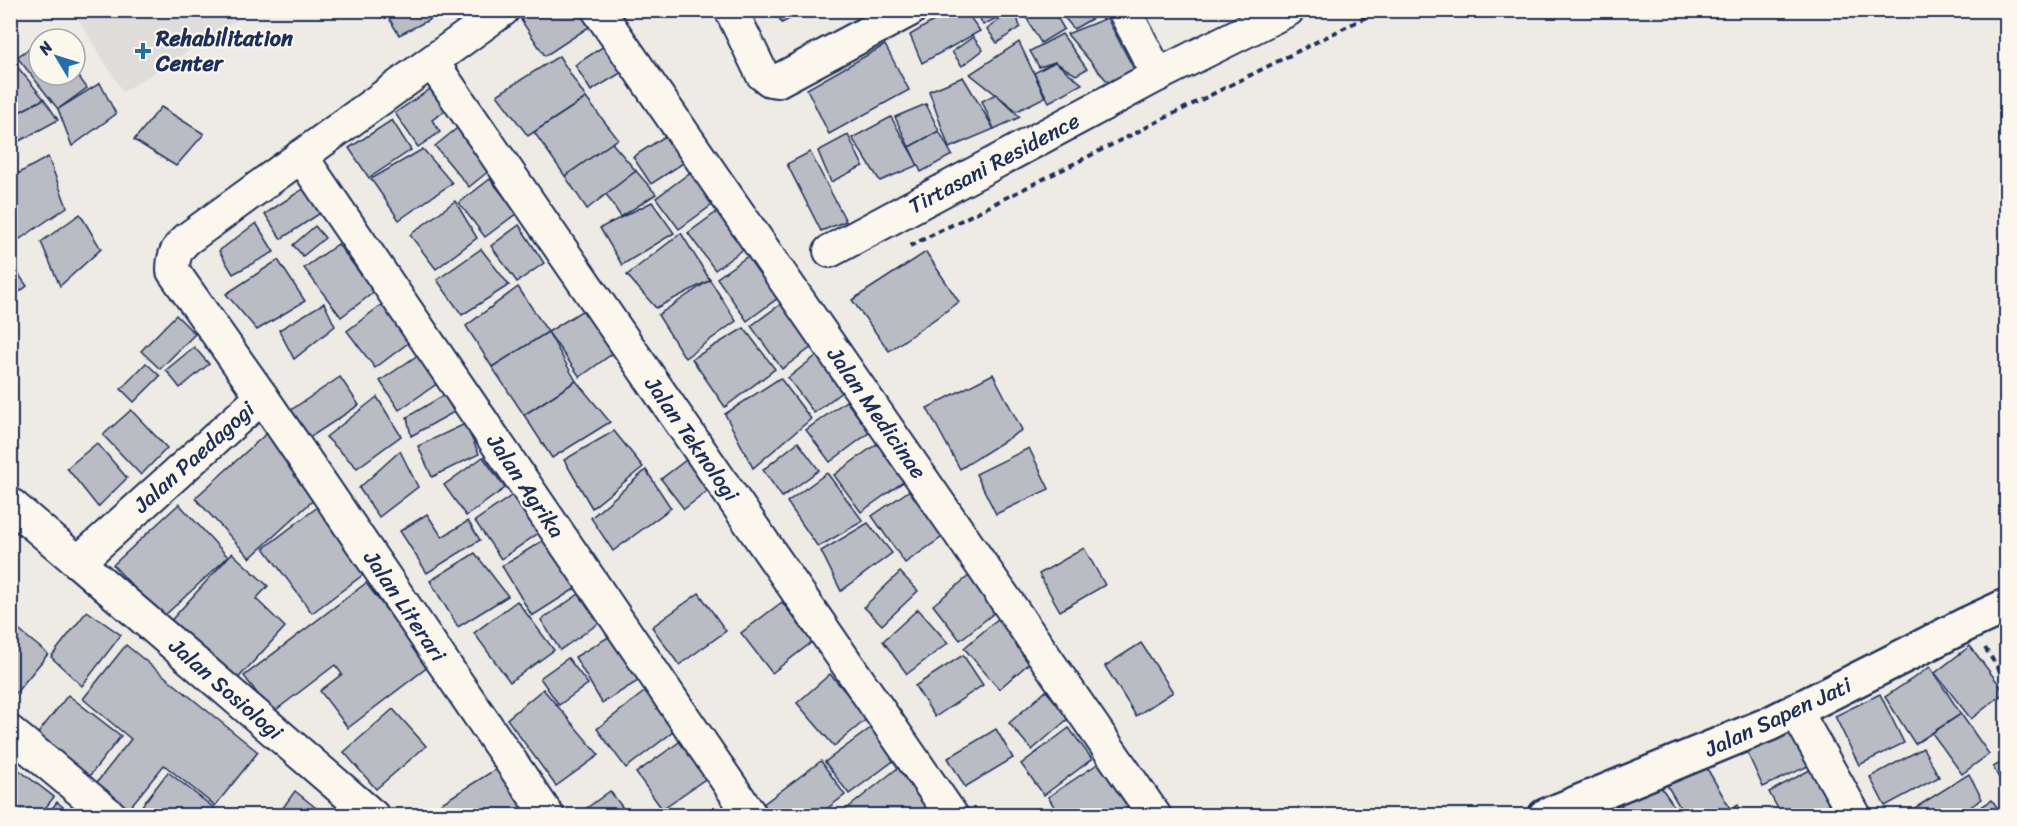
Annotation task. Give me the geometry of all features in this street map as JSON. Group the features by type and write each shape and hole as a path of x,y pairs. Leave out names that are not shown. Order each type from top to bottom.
{"street":[{"path":"301,156 503,10"},
{"name":"Jalan Medicinae","path":"598,10 1155,816"},
{"path":"731,10 762,74 770,80 777,81 910,10"},
{"path":"1125,10 1158,75"},
{"name":"Tirtasani Residence","path":"830,251 1158,75 1288,10"},
{"name":"Jalan Teknologi","path":"432,62 952,816"},
{"name":"Jalan Paedagogi","path":"78,562 262,397 173,271 173,258 178,248 187,239 301,156"},
{"name":"Jalan Agrika","path":"301,156 751,816"},
{"name":"Jalan Literari","path":"262,397 548,816"},
{"path":"10,504 78,562"},
{"name":"Jalan Sosiologi","path":"78,562 373,816"},
{"name":"Jalan Sapen Jati","path":"1545,816 1698,754 1796,711 2007,606"},
{"path":"1796,711 1855,816"},
{"path":"10,732 111,816"}],"path":[{"path":"905,248 1380,10"}],"shaded area":[{"name":"Rehabilitation Center","path":"73,11 251,11 123,92 87,34 87,27 83,27"}],"building":[{"path":"384,10 449,10 399,35"},
{"path":"535,10 582,10 592,25 545,56 521,20"},
{"path":"774,10 806,10 782,23"},
{"path":"952,10 965,10 980,31 922,63 910,35"},
{"path":"976,10 1012,10 983,25"},
{"path":"1015,10 1020,27 997,43 987,29"},
{"path":"1022,10 1053,10 1064,29 1041,43"},
{"path":"1058,10 1104,10 1105,11 1074,29"},
{"path":"1107,18 1137,75 1113,88 1067,34"},
{"path":"1062,34 1087,69 1076,75 1055,62 1039,67 1030,51"},
{"path":"973,37 983,50 962,66 952,52"},
{"path":"1019,42 1045,97 1017,111 970,74"},
{"path":"607,44 624,71 591,91 575,65"},
{"path":"885,45 909,90 829,134 807,89"},
{"path":"27,50 27,70 17,57"},
{"path":"559,56 586,98 528,136 497,95"},
{"path":"1055,62 1082,84 1049,102 1034,73"},
{"path":"15,64 27,78 27,87 34,87 44,99 10,117 10,67"},
{"path":"963,77 994,129 949,148 929,91"},
{"path":"100,83 116,114 72,146 58,109"},
{"path":"439,83 454,105 432,120 440,132 418,147 395,113"},
{"path":"41,87 86,87 87,88 58,109"},
{"path":"996,94 1020,117 994,129 982,101"},
{"path":"586,98 618,139 565,176 534,132"},
{"path":"44,99 58,120 12,145 10,117"},
{"path":"926,104 939,131 909,147 895,117"},
{"path":"161,107 204,134 176,166 134,140"},
{"path":"891,117 918,165 880,181 852,138"},
{"path":"392,120 411,150 369,178 349,148"},
{"path":"461,125 495,166 469,187 435,146"},
{"path":"673,131 691,158 651,184 633,157"},
{"path":"939,131 952,155 921,172 909,147"},
{"path":"848,135 863,166 831,182 818,151"},
{"path":"612,143 636,171 587,209 565,176"},
{"path":"423,149 452,183 399,220 371,179"},
{"path":"810,152 846,221 821,231 787,164"},
{"path":"48,157 67,207 20,239 10,219 10,178"},
{"path":"699,166 723,197 679,229 656,198"},
{"path":"636,171 656,194 621,217 606,194"},
{"path":"490,179 517,213 485,237 459,203"},
{"path":"309,185 325,210 281,239 265,214"},
{"path":"455,201 477,238 436,269 410,235"},
{"path":"652,202 674,233 622,265 600,228"},
{"path":"725,206 752,243 715,270 688,233"},
{"path":"80,214 101,249 60,286 41,242"},
{"path":"256,223 274,252 233,274 219,251"},
{"path":"519,225 544,263 517,282 491,246"},
{"path":"315,226 325,238 303,256 293,245"},
{"path":"681,233 710,280 656,308 627,275"},
{"path":"338,244 374,292 341,317 304,268"},
{"path":"481,249 509,285 462,315 437,280"},
{"path":"755,251 786,292 747,321 717,278"},
{"path":"926,252 959,302 889,351 852,300"},
{"path":"278,260 305,301 257,330 226,294"},
{"path":"10,262 27,286 10,299"},
{"path":"710,280 736,321 685,358 658,315"},
{"path":"518,287 548,332 492,367 466,326"},
{"path":"789,298 820,341 782,369 751,326"},
{"path":"324,303 335,326 294,359 279,330"},
{"path":"384,303 412,340 375,368 347,331"},
{"path":"588,307 616,351 580,377 548,332"},
{"path":"176,315 195,334 160,369 141,351"},
{"path":"744,328 775,369 725,407 692,359"},
{"path":"548,332 576,381 524,415 492,367"},
{"path":"194,347 209,364 180,388 166,370"},
{"path":"821,352 847,388 814,413 788,378"},
{"path":"418,355 438,383 399,410 380,381"},
{"path":"146,363 160,376 134,402 121,389"},
{"path":"993,374 1022,430 960,469 927,408"},
{"path":"340,377 359,405 303,442 285,414"},
{"path":"780,378 811,419 753,468 725,414"},
{"path":"576,381 610,422 552,458 524,415"},
{"path":"444,395 454,412 411,436 407,417"},
{"path":"377,397 401,436 357,468 326,437"},
{"path":"846,401 870,432 830,462 806,430"},
{"path":"131,410 167,448 141,475 103,435"},
{"path":"465,424 479,454 432,477 418,446"},
{"path":"614,431 643,467 592,508 564,460"},
{"path":"267,433 321,493 250,558 195,498"},
{"path":"882,440 910,477 861,512 834,475"},
{"path":"798,442 819,470 782,497 763,470"},
{"path":"97,443 127,478 98,507 67,468"},
{"path":"1029,448 1049,489 996,514 976,474"},
{"path":"400,451 418,487 379,517 359,488"},
{"path":"483,457 505,488 466,516 444,485"},
{"path":"690,457 713,487 684,509 661,479"},
{"path":"646,470 671,508 613,551 591,518"},
{"path":"827,473 863,521 818,547 787,502"},
{"path":"916,486 948,533 905,563 872,516"},
{"path":"514,494 540,532 501,559 475,521"},
{"path":"323,503 372,568 312,613 264,548"},
{"path":"179,504 228,557 162,618 113,565"},
{"path":"427,514 442,537 468,521 480,540 427,573 400,531"},
{"path":"868,523 892,553 841,591 821,551"},
{"path":"550,536 581,585 532,616 502,566"},
{"path":"1084,548 1105,585 1060,611 1039,574"},
{"path":"232,553 268,586 256,599 285,627 231,686 166,626"},
{"path":"475,553 508,596 458,627 430,581"},
{"path":"975,571 1003,606 960,640 933,605"},
{"path":"900,572 918,591 882,625 864,607"},
{"path":"366,583 429,666 348,728 320,691 342,674 335,665 272,713 244,676"},
{"path":"582,592 602,621 560,650 541,620"},
{"path":"699,593 726,631 679,665 652,627"},
{"path":"517,601 554,650 510,682 474,633"},
{"path":"782,602 812,642 772,673 741,633"},
{"path":"918,609 948,643 907,674 883,641"},
{"path":"87,611 121,635 82,686 51,657"},
{"path":"1000,617 1035,658 999,689 964,648"},
{"path":"10,623 48,654 10,700"},
{"path":"617,632 643,678 602,703 575,657"},
{"path":"1141,643 1173,692 1136,716 1105,666"},
{"path":"126,645 258,752 215,806 164,765 126,812 94,786 131,739 83,699"},
{"path":"1970,646 2005,692 1971,719 1935,673"},
{"path":"963,655 983,685 935,717 915,686"},
{"path":"568,658 588,684 559,705 540,678"},
{"path":"1930,667 1961,714 1915,744 1885,697"},
{"path":"830,674 868,718 834,746 797,703"},
{"path":"543,689 599,755 556,786 507,719"},
{"path":"648,689 678,728 626,768 597,729"},
{"path":"1046,691 1069,718 1032,750 1009,723"},
{"path":"1880,694 1904,743 1859,765 1835,716"},
{"path":"68,695 121,736 88,778 35,737"},
{"path":"393,709 426,746 376,789 344,752"},
{"path":"1961,714 1989,754 1962,774 1932,733"},
{"path":"1798,715 1819,761 1763,787 1742,741"},
{"path":"876,724 900,756 849,794 825,762"},
{"path":"1069,728 1092,759 1044,795 1021,764"},
{"path":"996,729 1013,758 965,787 948,758"},
{"path":"682,740 708,777 662,809 636,773"},
{"path":"1923,748 1939,777 1885,806 1870,777"},
{"path":"1701,758 1730,808 1716,816 1685,816 1664,780"},
{"path":"2006,760 2006,791 1993,767"},
{"path":"821,761 845,795 817,816 770,816 762,805"},
{"path":"10,763 54,797 39,816 10,816"},
{"path":"1099,763 1129,809 1120,816 1060,816 1048,797"},
{"path":"504,764 536,816 443,816 437,806"},
{"path":"1819,765 1846,816 1782,816 1769,792"},
{"path":"899,767 932,808 923,816 848,816 844,811"},
{"path":"168,772 224,816 134,816"},
{"path":"1652,774 1681,816 1627,816 1615,793"},
{"path":"1969,774 1982,799 1957,816 1913,816 1910,811"},
{"path":"295,791 326,816 277,816"},
{"path":"610,791 629,816 576,816"},
{"path":"1992,800 2003,816 1967,816"},
{"path":"57,802 74,816 46,816"},
{"path":"1738,805 1743,816 1719,816"}],"place":[{"name":"Rehabilitation Center","path":"143,51"}]}
